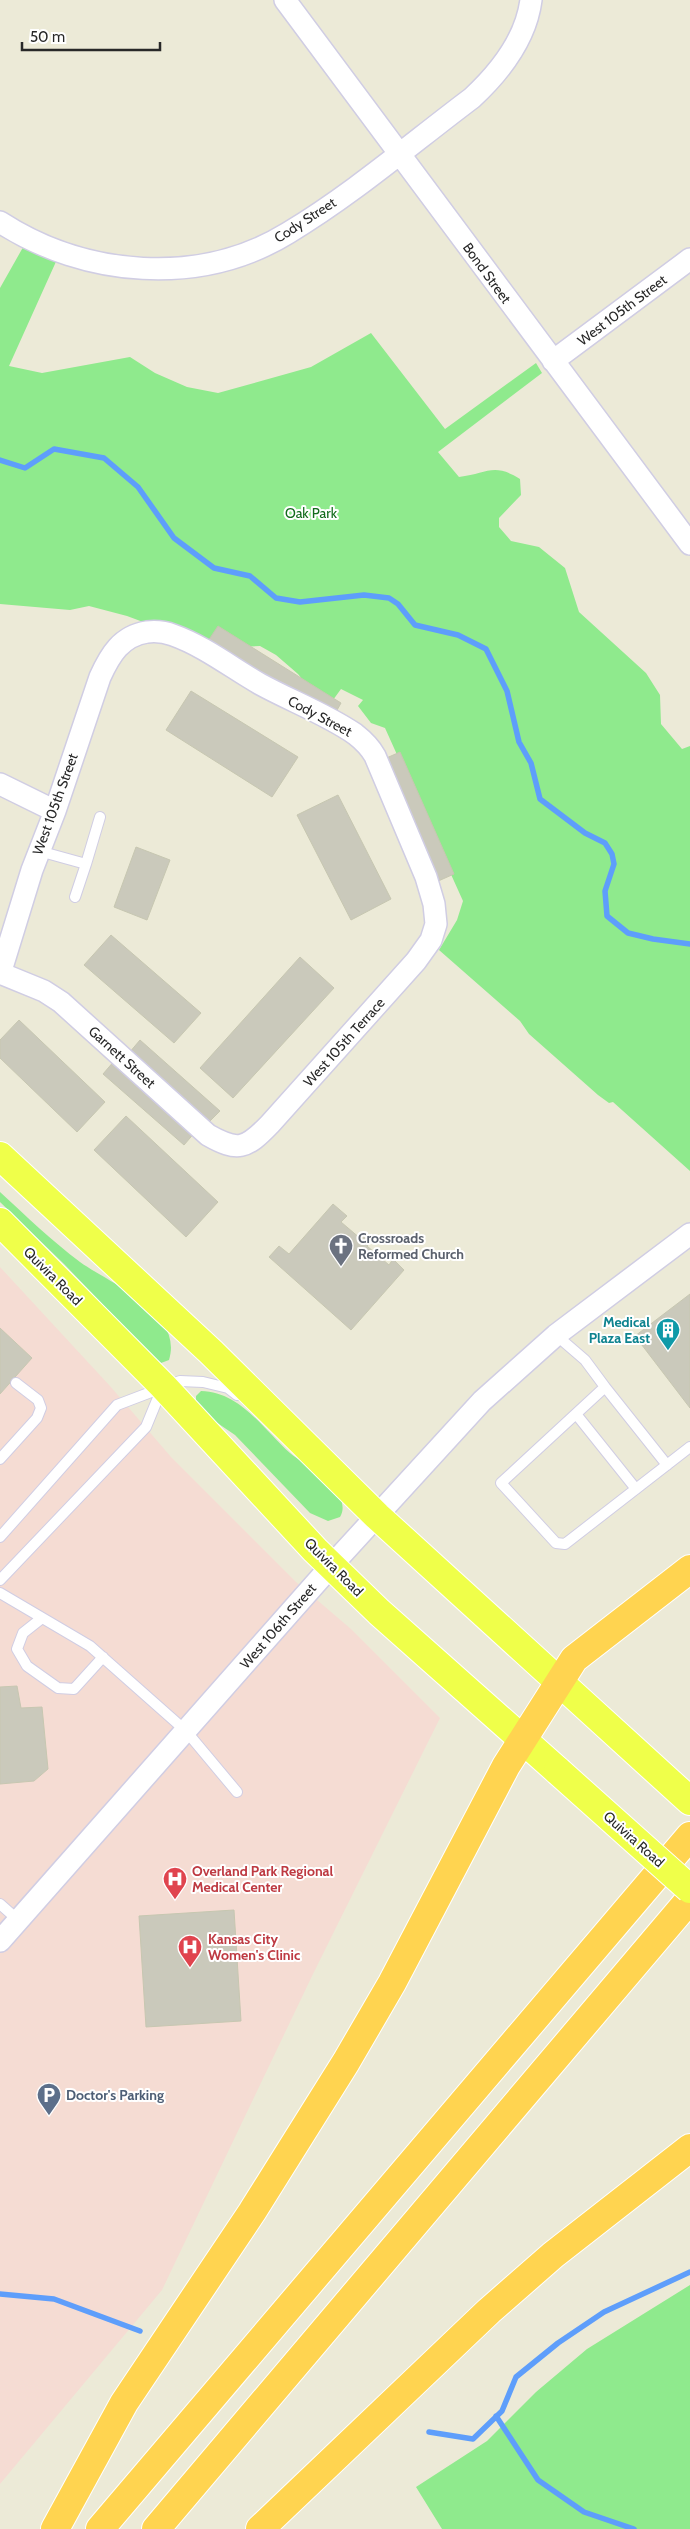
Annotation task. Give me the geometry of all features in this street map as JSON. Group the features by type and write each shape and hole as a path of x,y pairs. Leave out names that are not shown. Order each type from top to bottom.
{"highway":[{"path":"55,2529 124,2402 252,2212 346,2062 392,1983 506,1766 574,1659 690,1569"},
{"path":"100,2529 690,1836"},
{"path":"156,2529 688,1899"},
{"path":"260,2529 489,2311 553,2255 690,2148"}],"main road":[{"path":"0,1156 211,1352 377,1516 690,1801"},
{"name":"Quivira Road","path":"0,1222 163,1386 331,1566 558,1771 688,1899"}],"street":[{"name":"Bond Street","path":"285,0 690,544"},
{"name":"Cody Street","path":"0,222 44,245 94,263 131,268 159,269 210,263 250,251 288,233 472,98 489,82 508,58 520,35 531,0"},
{"name":"West 105th Street","path":"553,361 690,259"},
{"name":"Cody Street","path":"124,640 135,634 161,632 185,640 342,726 368,744 375,756 426,877 434,904 436,924"},
{"name":"West 105th Street","path":"0,974 39,851 55,811 100,677 112,654 124,640"},
{"path":"0,784 55,811"},
{"name":"West 105th Terrace","path":"238,1147 252,1140 265,1129 416,961 431,940 436,924"},
{"name":"Garnett Street","path":"0,974 53,996 208,1135 226,1145 238,1147"},
{"name":"West 106th Street","path":"0,1941 331,1566 482,1401 556,1335 690,1234"}],"lane":[{"path":"75,897 100,817"},
{"path":"39,851 86,864"},
{"path":"556,1335 585,1360 666,1465"},
{"path":"0,1537 117,1405 180,1381 203,1382 228,1388 248,1404"},
{"path":"0,1459 37,1418 41,1408 38,1400 16,1383"},
{"path":"0,1580 146,1427 163,1386"},
{"path":"605,1387 501,1483 556,1543 566,1544 690,1446"},
{"path":"576,1414 636,1489"},
{"path":"289,1446 319,1459"},
{"path":"0,1593 90,1646 186,1731 237,1792"},
{"path":"42,1618 23,1633 17,1649 28,1666 58,1688 74,1689 103,1657"},
{"path":"0,1904 18,1920"}],"shaded area":[{"name":"Overland Park Regional Medical Center","path":"0,1267 110,1386 171,1457 296,1582 351,1629 440,1718 313,1974 162,2290 0,2484"}],"green space":[{"name":"Oak Park","path":"26,242 59,255 9,366 42,373 130,357 155,373 187,387 218,393 311,367 371,333 445,429 536,363 542,373 438,452 459,477 496,470 511,474 520,479 521,495 499,518 499,527 511,541 539,547 565,568 579,612 646,673 660,695 661,724 682,749 690,746 690,1171 613,1102 609,1103 598,1095 529,1034 520,1021 439,950 457,920 463,901 385,728 371,723 358,706 363,700 341,689 333,700 320,701 298,674 276,655 260,646 213,648 127,616 89,606 70,610 0,604 0,288"},
{"path":"0,1192 80,1262 125,1290 155,1313 165,1327 171,1343 169,1360 161,1363 154,1358 64,1264 0,1202"},
{"path":"201,1391 215,1393 240,1405 290,1453 327,1479 340,1497 342,1511 340,1517 328,1521 310,1513 235,1435 210,1418 196,1401 196,1396"},
{"path":"690,2285 690,2529 442,2529 416,2487 487,2441 536,2392 587,2349"}],"building":[{"path":"218,626 341,703 332,719 208,641"},
{"path":"191,691 298,757 272,797 166,730"},
{"path":"400,752 454,874 436,882 382,760"},
{"path":"338,795 391,899 351,920 297,815"},
{"path":"136,847 170,860 147,920 114,907"},
{"path":"111,935 201,1013 174,1043 84,965"},
{"path":"300,957 334,988 233,1098 200,1068"},
{"path":"19,1020 105,1102 77,1132 0,1058 0,1040"},
{"path":"140,1040 220,1111 208,1123 129,1053"},
{"path":"115,1060 196,1131 184,1145 103,1074"},
{"path":"126,1116 218,1202 186,1237 94,1150"},
{"name":"Crossroads Reformed Church","path":"333,1204 347,1216 341,1222 361,1239 365,1235 371,1241 367,1246 389,1265 393,1259 404,1270 351,1330 269,1257 279,1246 289,1254"},
{"name":"Medical Plaza East","path":"690,1294 690,1408 635,1336"},
{"path":"0,1328 32,1358 0,1394"},
{"path":"17,1686 21,1708 42,1707 48,1769 34,1781 0,1784 0,1687"},
{"name":"Kansas City Women's Clinic","path":"234,1910 241,2021 146,2027 139,1916"}],"waterway":[{"path":"0,460 25,468 54,449 104,458 138,487 174,538 214,568 250,576 276,598 300,602 364,595 389,598 398,604 415,625 458,635 486,649 507,691 519,742 531,763 540,799 585,833 605,843 612,854 614,864 605,891 607,916 628,933 653,939 690,944"},
{"path":"429,2432 473,2439 502,2411 516,2377 558,2343 604,2312 690,2272"},
{"path":"0,2294 54,2299 140,2331"},
{"path":"496,2416 538,2480 584,2512 634,2529"}],"place":[{"name":"Crossroads Reformed Church","path":"341,1267"},
{"name":"Medical Plaza East","path":"668,1351"},
{"name":"Overland Park Regional Medical Center","path":"175,1900"},
{"name":"Kansas City Women's Clinic","path":"190,1968"},
{"name":"Doctor's Parking","path":"49,2116"}]}
